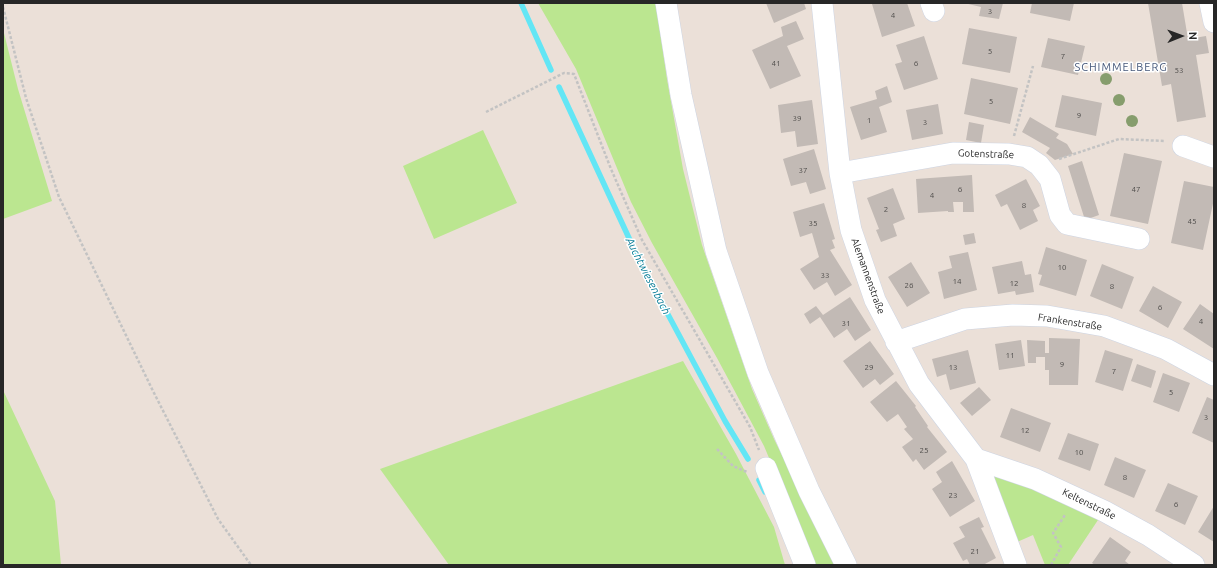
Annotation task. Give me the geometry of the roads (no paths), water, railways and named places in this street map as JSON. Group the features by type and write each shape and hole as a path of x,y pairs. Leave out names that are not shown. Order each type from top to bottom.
{"street":[{"path":"666,3 681,94 716,251 758,373 809,490 846,565"},
{"name":"Alemannenstraße","path":"822,3 840,173 851,230 875,300 919,384 976,459 1016,565"},
{"path":"1210,3 1214,22"},
{"path":"1183,146 1214,157"},
{"name":"Gotenstraße","path":"840,173 953,153 1009,154 1027,158 1043,169 1050,179 1060,215 1067,224 1139,239"},
{"name":"Frankenstraße","path":"896,342 965,319 1013,315 1047,316 1104,326 1166,349 1214,375"},
{"name":"Keltenstraße","path":"976,459 1035,479 1075,497 1148,535 1194,565"},
{"path":"766,468 806,565"}],"waterway":[{"name":"Auchtwiesenbach","path":"521,3 551,70"},
{"name":"Auchtwiesenbach","path":"559,87 641,264 725,421 748,459"},
{"name":"Auchtwiesenbach","path":"759,480 765,492"}],"district":[{"name":"SCHIMMELBERG","path":"1121,67"}]}
